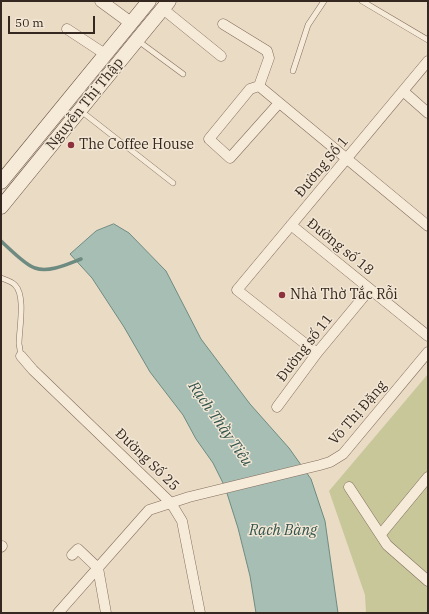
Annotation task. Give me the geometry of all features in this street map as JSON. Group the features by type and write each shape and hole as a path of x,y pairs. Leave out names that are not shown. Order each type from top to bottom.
{"main road":[{"name":"Nguyễn Thị Thập","path":"1,182 149,1"},
{"name":"Nguyễn Thị Thập","path":"1,207 166,5"},
{"path":"131,23 140,36"}],"street":[{"path":"101,1 131,23"},
{"path":"166,5 222,56"},
{"path":"223,24 267,51 269,58 259,86"},
{"path":"67,29 105,54"},
{"name":"Đường Số 1","path":"317,353 237,290 428,61"},
{"path":"259,86 428,226"},
{"path":"259,86 250,89 209,138 230,158 280,103"},
{"path":"403,91 428,113"},
{"name":"Đường số 18","path":"291,225 428,336"},
{"name":"Đường số 11","path":"277,407 317,353 370,289"},
{"name":"Võ Thị Đặng","path":"58,613 149,510 189,497 320,465 330,462 344,454 428,352"},
{"name":"Đường Số 25","path":"21,356 38,375 171,503 182,520 200,613"},
{"path":"381,534 428,477"},
{"path":"348,487 387,545 428,581"},
{"path":"72,555 78,549 98,568 106,613"}],"lane":[{"path":"293,71 308,25 324,1"},
{"path":"362,1 428,40"},
{"path":"140,36 183,74"},
{"path":"80,110 173,183"},
{"path":"1,278 12,282 16,286 19,293 21,303 19,344 21,356"}],"green space":[{"path":"428,374 428,613 366,613 365,595 329,491"}],"water":[{"name":"Rạch Bàng","path":"114,224 129,233 166,271 201,339 250,404 289,448 311,479 325,521 338,613 256,613 250,576 238,528 225,487 213,463 196,439 183,415 150,372 124,327 92,278 70,254 96,231"}],"waterway":[{"path":"1,241 27,264 35,268 52,269 81,259"}],"place":[{"name":"The Coffee House","path":"71,145"},
{"name":"Nhà Thờ Tắc Rỗi","path":"282,295"}],"water label":[{"name":"Rạch Thầy Tiêu","path":"220,424"}]}
